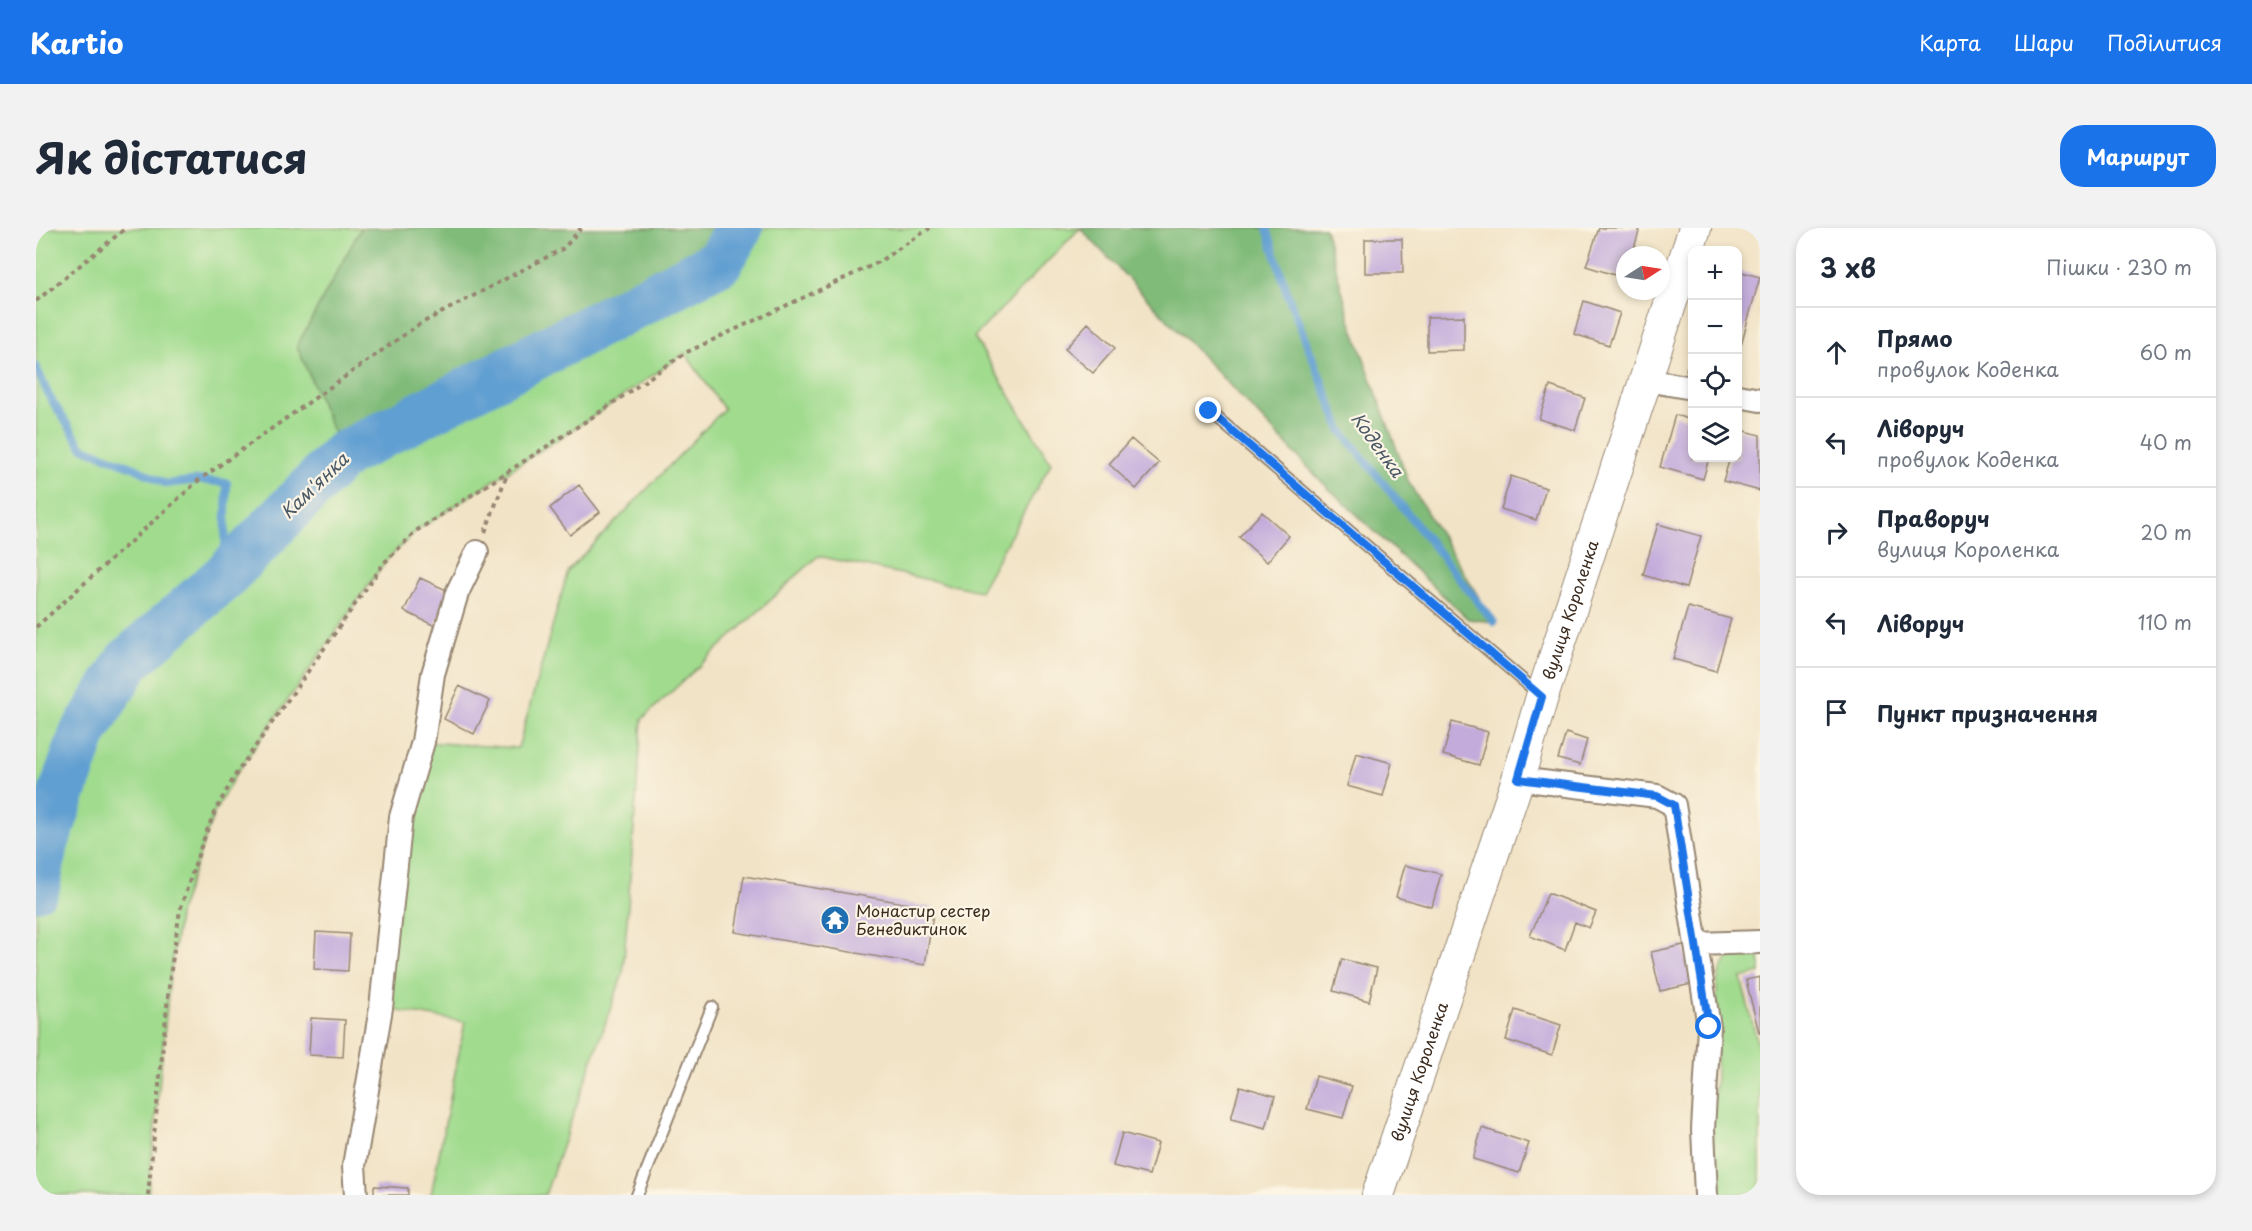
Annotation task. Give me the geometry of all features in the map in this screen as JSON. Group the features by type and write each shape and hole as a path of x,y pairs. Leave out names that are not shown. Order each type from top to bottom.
{"street":[{"name":"вулиця Короленка","path":"1378,1195 1518,779 1542,697 1695,228"},
{"path":"1646,380 1688,387"},
{"path":"1742,397 1760,400"},
{"path":"356,1195 354,1166 381,1008 401,817 423,742 433,674 457,593 477,552"},
{"path":"1518,779 1657,796 1674,805 1709,1027 1703,1129 1706,1195"},
{"path":"1696,944 1760,942"}],"lane":[{"path":"1209,411 1542,697"},
{"path":"638,1195 712,1007"}],"path":[{"path":"36,301 126,228"},
{"path":"36,627 199,480 418,325 564,248 581,228"},
{"path":"477,552 509,470"}],"green space":[{"path":"36,228 361,228 297,346 343,455 719,262 739,228 1080,228 974,337 1051,463 980,591 818,556 642,719 623,973 545,1195 431,1195 465,1022 381,1008 423,742 518,748 568,571 724,409 685,353 600,412 416,531 384,563 236,774 214,813 180,910 170,976 148,1195 36,1195 36,887 45,843 36,832"},
{"path":"361,228 739,228 719,262 343,455 297,346"},
{"path":"1080,228 1325,228 1350,320 1409,483 1494,622 1468,619 1323,483"},
{"path":"36,832 45,843 36,887"},
{"path":"1760,948 1760,973 1741,978 1760,1053 1760,1195 1716,1195 1712,1127 1716,1076 1717,984 1726,961 1736,954"}],"building":[{"path":"1599,228 1640,228 1635,246 1616,246 1616,275 1586,266"},
{"path":"1365,239 1402,239 1403,273 1365,273"},
{"path":"1742,272 1760,277 1742,341"},
{"path":"1584,301 1620,313 1609,345 1574,334"},
{"path":"1464,316 1464,350 1427,351 1427,317"},
{"path":"1088,323 1115,348 1093,373 1065,349"},
{"path":"1550,386 1585,398 1575,430 1539,419"},
{"path":"1675,415 1688,419 1688,462 1708,462 1703,479 1660,467"},
{"path":"1742,430 1760,435 1760,491 1723,481 1729,462 1742,462"},
{"path":"1131,439 1159,463 1136,489 1109,464"},
{"path":"1511,476 1546,488 1536,520 1501,509"},
{"path":"579,485 600,512 570,535 550,508"},
{"path":"1262,512 1289,536 1267,562 1239,537"},
{"path":"1658,524 1701,536 1686,588 1643,575"},
{"path":"420,578 451,592 435,626 404,611"},
{"path":"1688,607 1731,619 1716,671 1673,659"},
{"path":"459,686 490,701 474,734 444,719"},
{"path":"1452,722 1488,732 1479,765 1443,755"},
{"path":"1566,733 1587,740 1580,765 1558,759"},
{"path":"1356,753 1392,763 1383,796 1347,786"},
{"path":"1405,865 1441,874 1432,907 1396,897"},
{"name":"Монастир сестер Бенедиктинок","path":"744,876 934,908 925,965 735,932"},
{"path":"1548,893 1596,912 1589,928 1575,922 1565,950 1530,936"},
{"path":"316,932 350,934 348,971 314,969"},
{"path":"1684,945 1692,984 1660,991 1651,952"},
{"path":"1342,959 1377,968 1369,1001 1333,991"},
{"path":"1760,977 1760,1033 1759,1033 1746,980"},
{"path":"1515,1010 1561,1025 1552,1055 1506,1040"},
{"path":"311,1018 345,1020 343,1057 309,1055"},
{"path":"1316,1076 1352,1086 1343,1118 1307,1109"},
{"path":"1240,1086 1275,1096 1266,1128 1231,1119"},
{"path":"1482,1128 1529,1143 1519,1173 1473,1159"},
{"path":"1122,1133 1158,1143 1149,1175 1113,1166"},
{"path":"374,1186 408,1188 408,1195 374,1195"}],"waterway":[{"name":"Кам'янка","path":"36,887 45,843 83,734 128,661 224,577 343,455 719,262 739,228"},
{"name":"Коденка","path":"1267,228 1287,293 1341,430 1494,622"},
{"path":"36,367 49,396 82,447 135,468 166,484 199,480 227,483 224,577"}],"place":[{"name":"Монастир сестер Бенедиктинок","path":"835,920"}],"route":[{"path":"1209,411 1542,697 1518,779 1657,796 1674,805 1709,1027"}]}
